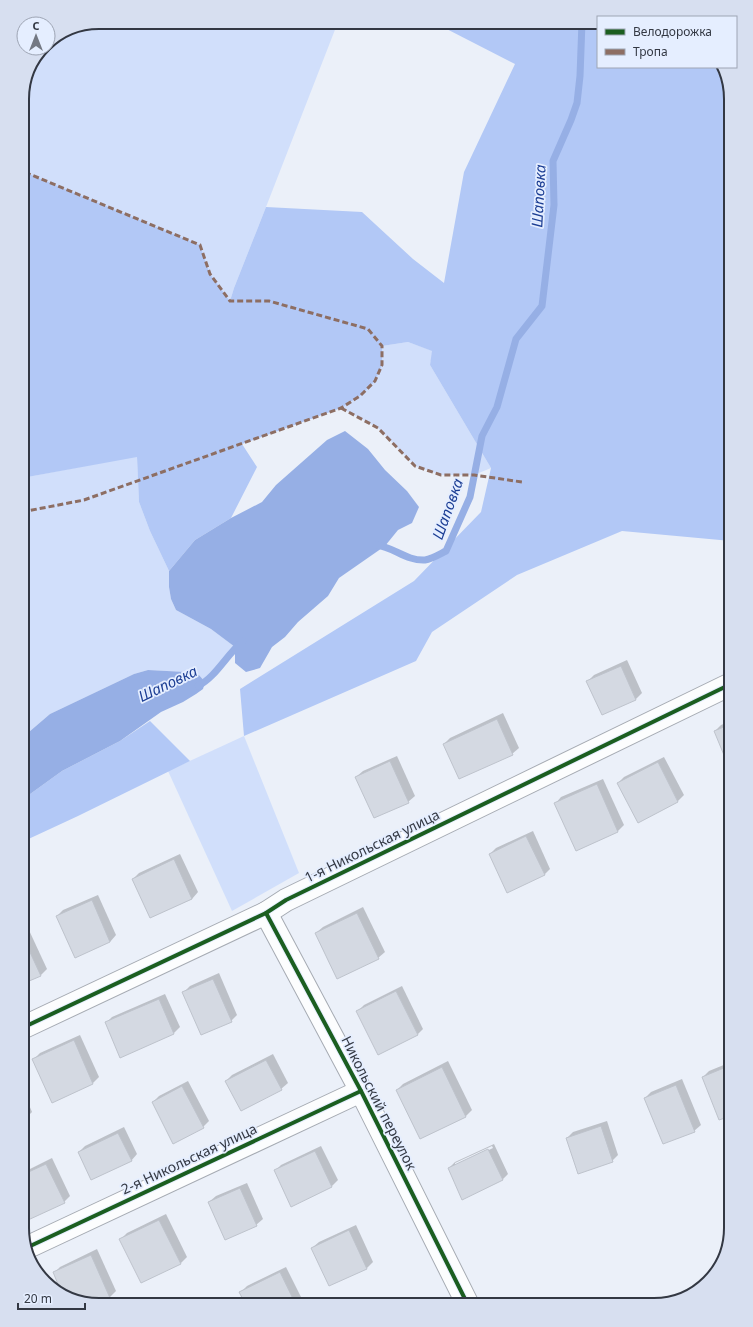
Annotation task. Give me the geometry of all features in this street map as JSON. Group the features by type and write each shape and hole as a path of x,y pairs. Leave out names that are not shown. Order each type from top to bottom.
{"street":[{"name":"1-я Никольская улица","path":"29,1025 266,913 286,900 724,687"},
{"name":"Никольский переулок","path":"266,913 362,1091 465,1298"},
{"name":"2-я Никольская улица","path":"31,1246 362,1091"}],"shaded area":[{"path":"98,29 335,29 230,301 210,274 200,245 29,174 30,85 34,72 44,56 56,56 56,44 60,41 72,34 85,30"},
{"path":"447,29 597,29 597,68 717,68 722,81 724,98 724,540 622,531 517,575 432,632 416,661 244,736 240,689 414,581 481,512 491,468 430,365 432,351 408,342 382,346 382,365 375,381 360,396 341,408 242,444 257,467 231,518 195,540 169,571 150,531 139,502 137,457 29,477 29,174 200,245 210,274 230,301 266,207 362,212 413,259 444,283 464,172 515,64"},
{"path":"408,342 433,351 430,365 491,468 474,475 441,475 415,466 378,428 341,408 360,396 382,365 382,346"},
{"path":"137,456 139,502 150,531 169,571 171,599 176,610 211,629 235,647 205,682 199,675 186,672 148,670 134,674 50,714 29,732 29,477"},
{"path":"150,721 190,761 29,839 29,795 62,771 120,741"},
{"path":"244,736 299,873 232,911 168,771"}],"water":[{"path":"345,431 368,449 385,470 407,491 419,507 412,523 398,530 385,546 339,578 328,596 298,622 285,637 272,647 260,668 246,672 235,663 235,647 211,629 176,610 171,599 169,571 195,540 231,518 262,502 276,485 327,440"},
{"path":"148,670 186,672 199,675 205,682 203,689 196,694 161,712 120,741 62,771 29,795 29,732 50,714 134,674"}],"building":[{"path":"621,666 636,700 602,715 586,681"},
{"path":"497,719 513,755 459,779 443,744"},
{"path":"724,727 724,755 714,731"},
{"path":"390,761 409,803 374,818 355,777"},
{"path":"658,762 678,802 638,823 617,783"},
{"path":"597,784 618,832 576,851 554,803"},
{"path":"526,836 545,875 507,893 489,854"},
{"path":"174,859 192,899 150,918 132,879"},
{"path":"92,900 110,942 75,958 56,916"},
{"path":"357,913 379,959 337,979 315,933"},
{"path":"29,950 41,976 29,981"},
{"path":"213,979 232,1022 201,1035 182,992"},
{"path":"396,991 418,1035 378,1055 356,1011"},
{"path":"159,999 174,1034 120,1058 105,1022"},
{"path":"74,1040 93,1084 52,1103 32,1059"},
{"path":"266,1060 282,1090 241,1111 225,1081"},
{"path":"442,1067 466,1117 420,1139 396,1090"},
{"path":"724,1068 724,1118 719,1120 702,1077"},
{"path":"676,1085 695,1132 663,1144 644,1098"},
{"path":"182,1086 204,1128 173,1144 152,1102"},
{"path":"601,1126 613,1162 578,1174 566,1138"},
{"path":"118,1133 132,1161 91,1180 78,1152"},
{"path":"488,1149 503,1180 462,1200 448,1168"},
{"path":"315,1151 332,1187 291,1207 274,1170"},
{"path":"46,1164 65,1203 29,1220 29,1172"},
{"path":"240,1188 257,1226 225,1240 208,1202"},
{"path":"159,1220 181,1264 141,1283 119,1239"},
{"path":"349,1230 367,1269 329,1286 311,1248"},
{"path":"91,1255 110,1298 85,1297 68,1291 58,1285 53,1272"},
{"path":"280,1272 293,1298 242,1298 239,1292"}],"waterway":[{"name":"Шаповка","path":"376,545 389,548 418,560 425,560 439,555 446,551 470,497 482,436 497,407 516,339 542,306 554,205 553,161 577,103 580,76 582,29"},
{"name":"Шаповка","path":"198,686 210,677 243,641"}],"marked path":[{"path":"29,174 200,245 210,274 230,301 269,301 368,329 382,346 382,365 375,381 360,396 341,408 84,500 29,511"},
{"path":"341,408 378,428 415,466 441,475 474,475 522,482"}],"cycle path":[{"path":"29,1025 266,913 286,900 724,687"},
{"path":"266,913 361,1091 464,1298"},
{"path":"31,1246 361,1091"}]}
